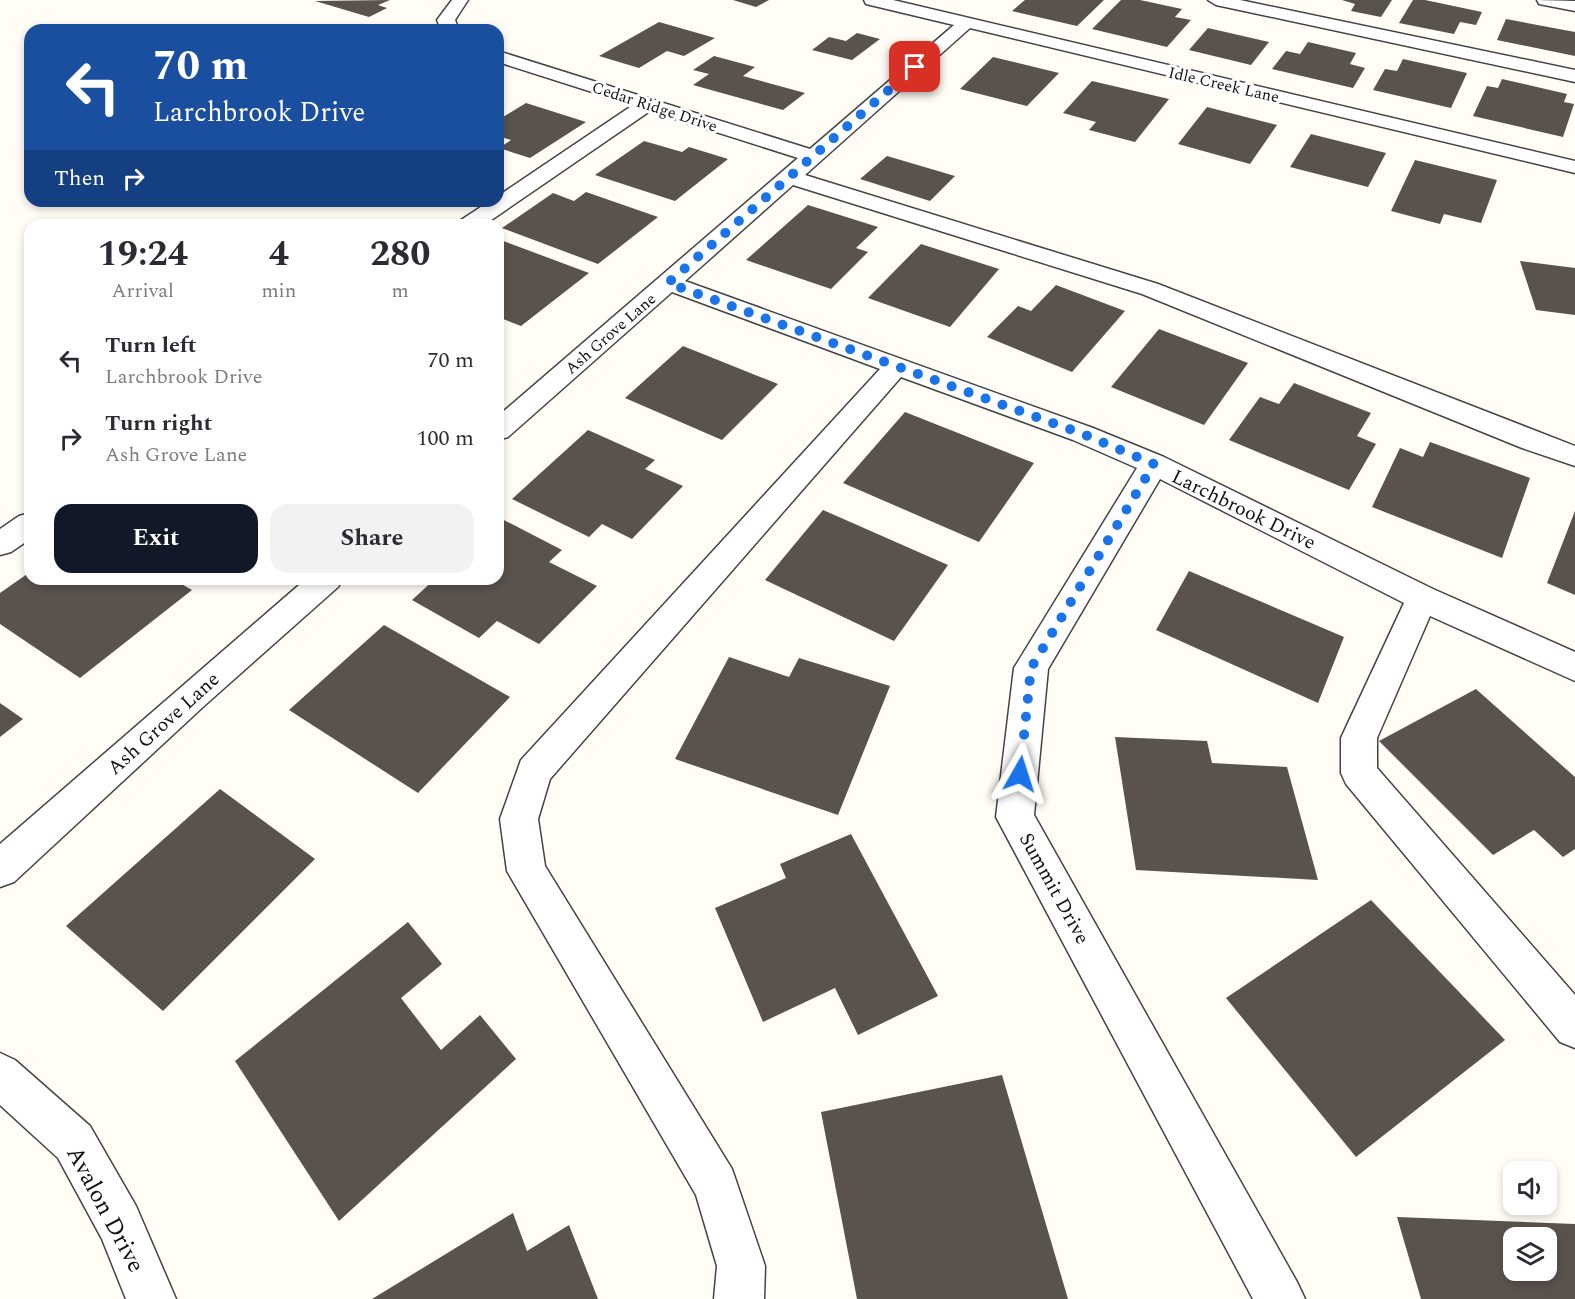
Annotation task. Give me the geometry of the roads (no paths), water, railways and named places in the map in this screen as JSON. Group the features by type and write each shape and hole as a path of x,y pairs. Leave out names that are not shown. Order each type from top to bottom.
{"street":[{"path":"448,24 446,20 460,0"},
{"name":"Idle Creek Lane","path":"873,0 1575,167"},
{"path":"1216,0 1575,76"},
{"path":"1545,0 1575,6"},
{"name":"Ash Grove Lane","path":"504,426 966,23"},
{"name":"Cedar Ridge Drive","path":"504,58 812,156"},
{"path":"504,201 647,104"},
{"path":"790,177 1150,289 1521,437 1575,456"},
{"path":"478,219 495,207"},
{"name":"Larchbrook Drive","path":"668,283 898,365 1083,434 1154,464 1422,598 1575,667"},
{"path":"739,1299 741,1266 716,1185 526,871 519,819 534,771 898,365"},
{"name":"Summit Drive","path":"1154,464 1031,668 1015,817 1281,1299"},
{"path":"0,544 24,528"},
{"name":"Ash Grove Lane","path":"0,869 192,696 320,585"},
{"path":"1422,598 1359,738 1359,773 1575,1027"},
{"name":"Avalon Drive","path":"0,1075 74,1142 119,1223 151,1299"}]}
